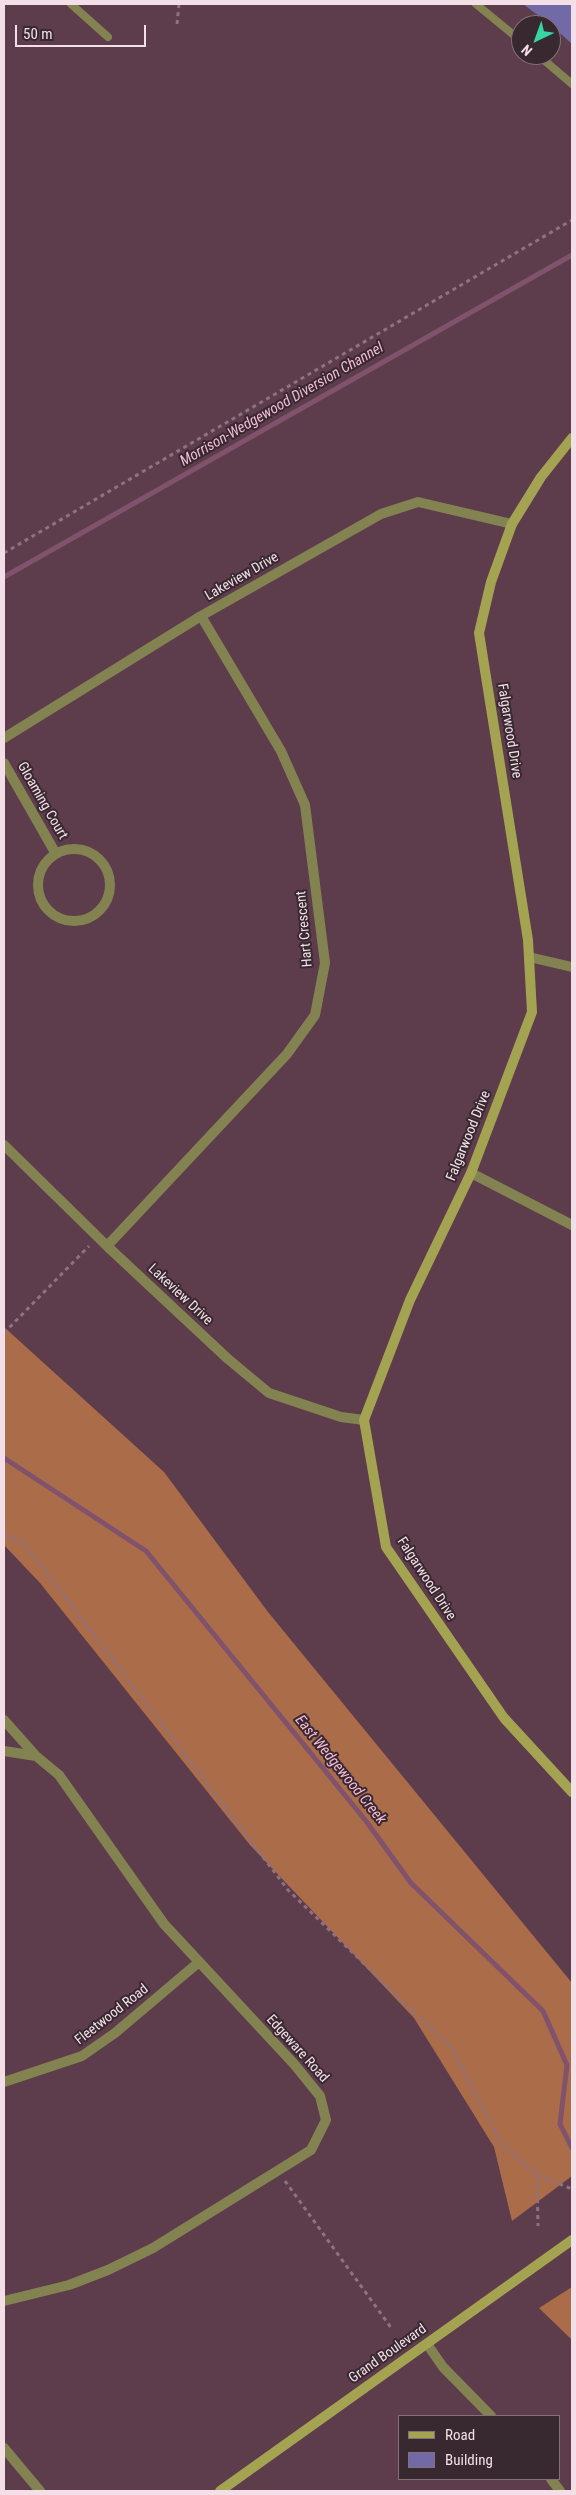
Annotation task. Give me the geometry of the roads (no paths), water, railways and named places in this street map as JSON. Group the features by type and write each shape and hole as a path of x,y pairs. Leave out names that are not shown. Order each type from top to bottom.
{"street":[{"name":"Falgarwood Drive","path":"572,438 541,477 512,524 491,582 479,633 529,958 532,1012 470,1173 410,1300 364,1420 386,1547 504,1718 572,1792"},
{"name":"Lakeview Drive","path":"4,738 202,616 381,514 418,502 512,524"},
{"name":"Hart Crescent","path":"107,1246 287,1054 315,1016 325,963 305,805 281,751 202,616"},
{"name":"Gloaming Court","path":"4,763 56,854"},
{"name":"Gloaming Court","path":"79,849 90,853 100,860 107,869 110,880 108,898 99,912 78,922 65,921 54,916 45,907 40,896 38,884 40,872 47,861 56,854 79,849"},
{"path":"529,958 572,967"},
{"name":"Lakeview Drive","path":"4,1145 107,1246 228,1359 269,1393 340,1416 364,1420"},
{"path":"470,1173 572,1225"},
{"name":"Edgeware Road","path":"4,1720 36,1756 60,1775 164,1924 294,2064 320,2096 326,2120 311,2150 153,2248 108,2270 69,2285 4,2301"},
{"path":"4,1752 36,1756"},
{"name":"Fleetwood Road","path":"4,2082 82,2056 115,2033 199,1962"},
{"name":"Grand Boulevard","path":"220,2491 572,2240"},
{"path":"427,2344 443,2367 490,2415"},
{"path":"4,2448 40,2491"},
{"path":"552,2480 560,2491"}],"lane":[{"path":"71,4 108,37"},
{"path":"476,4 511,33"},
{"path":"550,65 572,84"}],"waterway":[{"name":"Morrison-Wedgewood Diversion Channel","path":"4,577 572,255"},
{"name":"East Wedgewood Creek","path":"4,1458 146,1551 366,1821 411,1883 543,2011 567,2065 560,2124 572,2148"}]}
